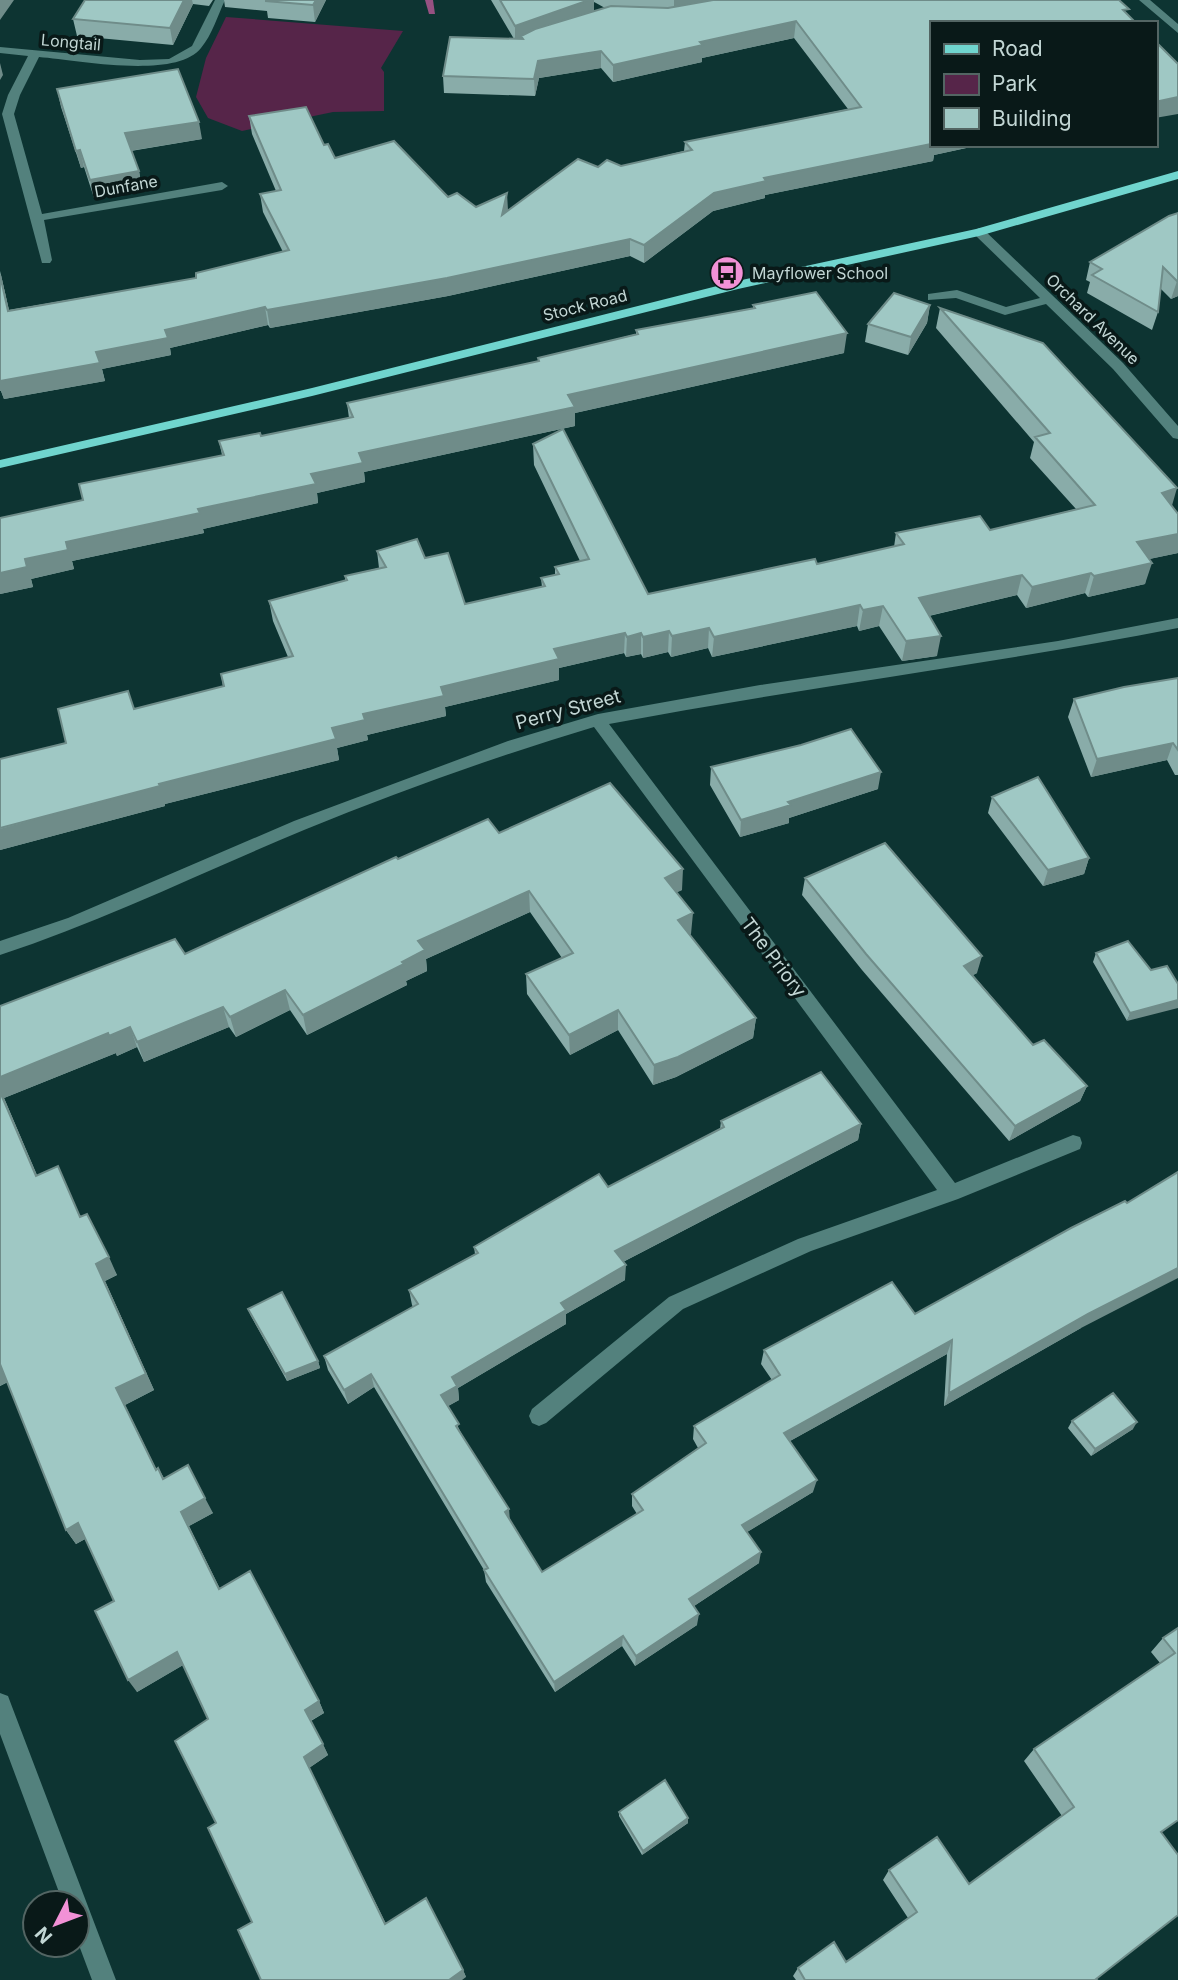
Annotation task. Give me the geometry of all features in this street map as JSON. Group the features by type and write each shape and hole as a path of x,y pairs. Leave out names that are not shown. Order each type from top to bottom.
{"main road":[{"name":"Stock Road","path":"0,464 312,392 737,285 979,232 1112,191 1178,175"}],"street":[{"name":"Longtail","path":"0,50 139,63 171,62 196,48 220,0"},
{"path":"1144,0 1178,30"},
{"path":"1165,18 1178,15"},
{"path":"34,55 14,95 8,114 46,260"},
{"name":"Dunfane","path":"37,218 222,186"},
{"name":"Orchard Avenue","path":"979,232 1118,366 1178,435"},
{"path":"932,297 957,294 1005,311"},
{"path":"993,321 1005,311 1047,300"},
{"name":"Perry Street","path":"0,948 74,923 300,825 514,745 597,720 760,690 1046,648 1178,623"},
{"name":"The Priory","path":"597,720 951,1193"},
{"path":"539,1416 676,1303 805,1245 951,1193 1073,1143"},
{"path":"0,1704 70,1889"},
{"path":"91,1945 104,1980"}],"green space":[{"path":"226,17 403,31 381,68 384,72 384,111 333,112 242,131 208,118 196,97 206,58"}],"building":[{"path":"85,0 184,0 170,28 73,19"},
{"path":"266,0 316,0 313,5"},
{"path":"500,0 589,0 515,26"},
{"path":"713,0 1119,0 1129,9 1123,10 1134,21 930,21 930,144 764,178 766,181 714,193 644,245 630,239 447,278 267,310 265,307 165,330 168,338 96,352 100,363 0,381 0,275 8,311 196,278 196,273 289,250 260,194 281,190 249,116 306,107 324,145 328,144 335,158 394,141 448,197 457,193 476,207 507,193 502,215 578,159 598,167 607,160 621,166 692,150 685,142 861,107 796,21 613,65 601,51 538,61 534,79 443,76 450,37 523,39 521,36 535,29 611,6 668,8"},
{"path":"1157,43 1178,64 1178,97 1157,102"},
{"path":"178,69 199,122 125,133 139,171 90,180 80,150 76,151 57,89"},
{"path":"1178,213 1178,280 1163,267 1158,312 1092,275 1102,269 1090,262"},
{"path":"816,292 847,333 568,395 575,407 359,453 363,463 311,474 316,484 198,509 200,513 66,542 68,550 25,559 27,567 0,573 0,518 83,500 79,484 224,455 219,441 260,433 261,436 353,417 347,403 539,361 538,358 638,334 636,330 755,308 753,305"},
{"path":"894,293 930,305 911,337 868,324"},
{"path":"940,308 1043,343 1177,488 1162,493 1178,514 1178,534 1137,542 1152,563 1094,576 1091,573 1032,587 1022,575 919,598 941,636 906,641 883,606 863,610 860,605 714,637 709,628 672,636 669,631 643,637 641,633 627,637 625,633 554,649 559,659 441,687 444,696 363,714 365,720 332,728 336,739 0,828 0,759 66,743 58,709 128,691 134,709 224,686 221,674 293,656 269,601 347,580 345,576 386,567 377,551 417,539 425,558 448,553 465,604 545,586 541,578 559,574 555,567 589,559 533,444 563,429 648,594 815,559 817,564 904,544 896,533 980,516 990,530 1095,505 1035,437 1050,433"},
{"path":"1178,678 1178,750 1173,743 1097,759 1074,699"},
{"path":"851,729 881,772 741,820 711,767 801,745"},
{"path":"1038,777 1089,858 1048,870 992,797"},
{"path":"610,783 683,869 665,878 693,913 678,920 756,1018 678,1057 654,1065 618,1010 569,1035 526,974 573,953 529,891 418,941 425,950 402,962 404,964 303,1015 285,990 230,1017 223,1007 137,1042 130,1027 109,1036 108,1033 0,1077 0,1006 175,939 185,954 396,857 398,859 488,819 499,833"},
{"path":"885,843 982,956 964,966 1033,1045 1044,1040 1087,1086 1015,1126 866,954 805,878"},
{"path":"1128,941 1151,970 1167,966 1178,984 1178,1000 1130,1013 1096,953"},
{"path":"821,1072 861,1124 615,1251 626,1265 561,1303 566,1310 452,1377 457,1386 441,1395 459,1424 456,1426 509,1509 505,1512 542,1572 643,1510 632,1494 706,1443 694,1426 780,1375 764,1350 892,1282 915,1314 1071,1228 1125,1201 1127,1203 1178,1172 1178,1268 1088,1314 949,1393 952,1340 784,1433 817,1480 742,1525 761,1552 689,1599 699,1614 636,1656 623,1636 554,1682 484,1570 488,1568 371,1374 344,1390 324,1356 418,1304 409,1290 478,1253 474,1247 599,1174 608,1187 724,1127 721,1121"},
{"path":"0,1092 36,1176 58,1166 80,1217 87,1214 109,1257 96,1264 146,1374 116,1388 156,1470 158,1468 163,1479 188,1465 205,1498 181,1512 219,1589 250,1571 319,1701 305,1710 323,1744 304,1757 385,1924 426,1898 463,1970 449,1980 261,1980 238,1930 252,1922 208,1828 216,1823 175,1741 208,1719 177,1652 128,1680 95,1611 114,1601 78,1523 66,1530 0,1364"},
{"path":"282,1292 318,1361 285,1374 248,1309"},
{"path":"1113,1393 1137,1422 1095,1449 1072,1421"},
{"path":"1178,1628 1178,1820 1161,1832 1178,1855 1178,1915 1097,1980 805,1980 798,1968 834,1942 846,1962 917,1912 889,1870 937,1837 969,1884 1074,1807 1034,1749 1175,1653 1163,1638"},
{"path":"665,1780 688,1818 643,1851 619,1812"}],"waterway":[{"path":"429,0 432,12"}],"place":[{"name":"Mayflower School","path":"727,273"}]}
